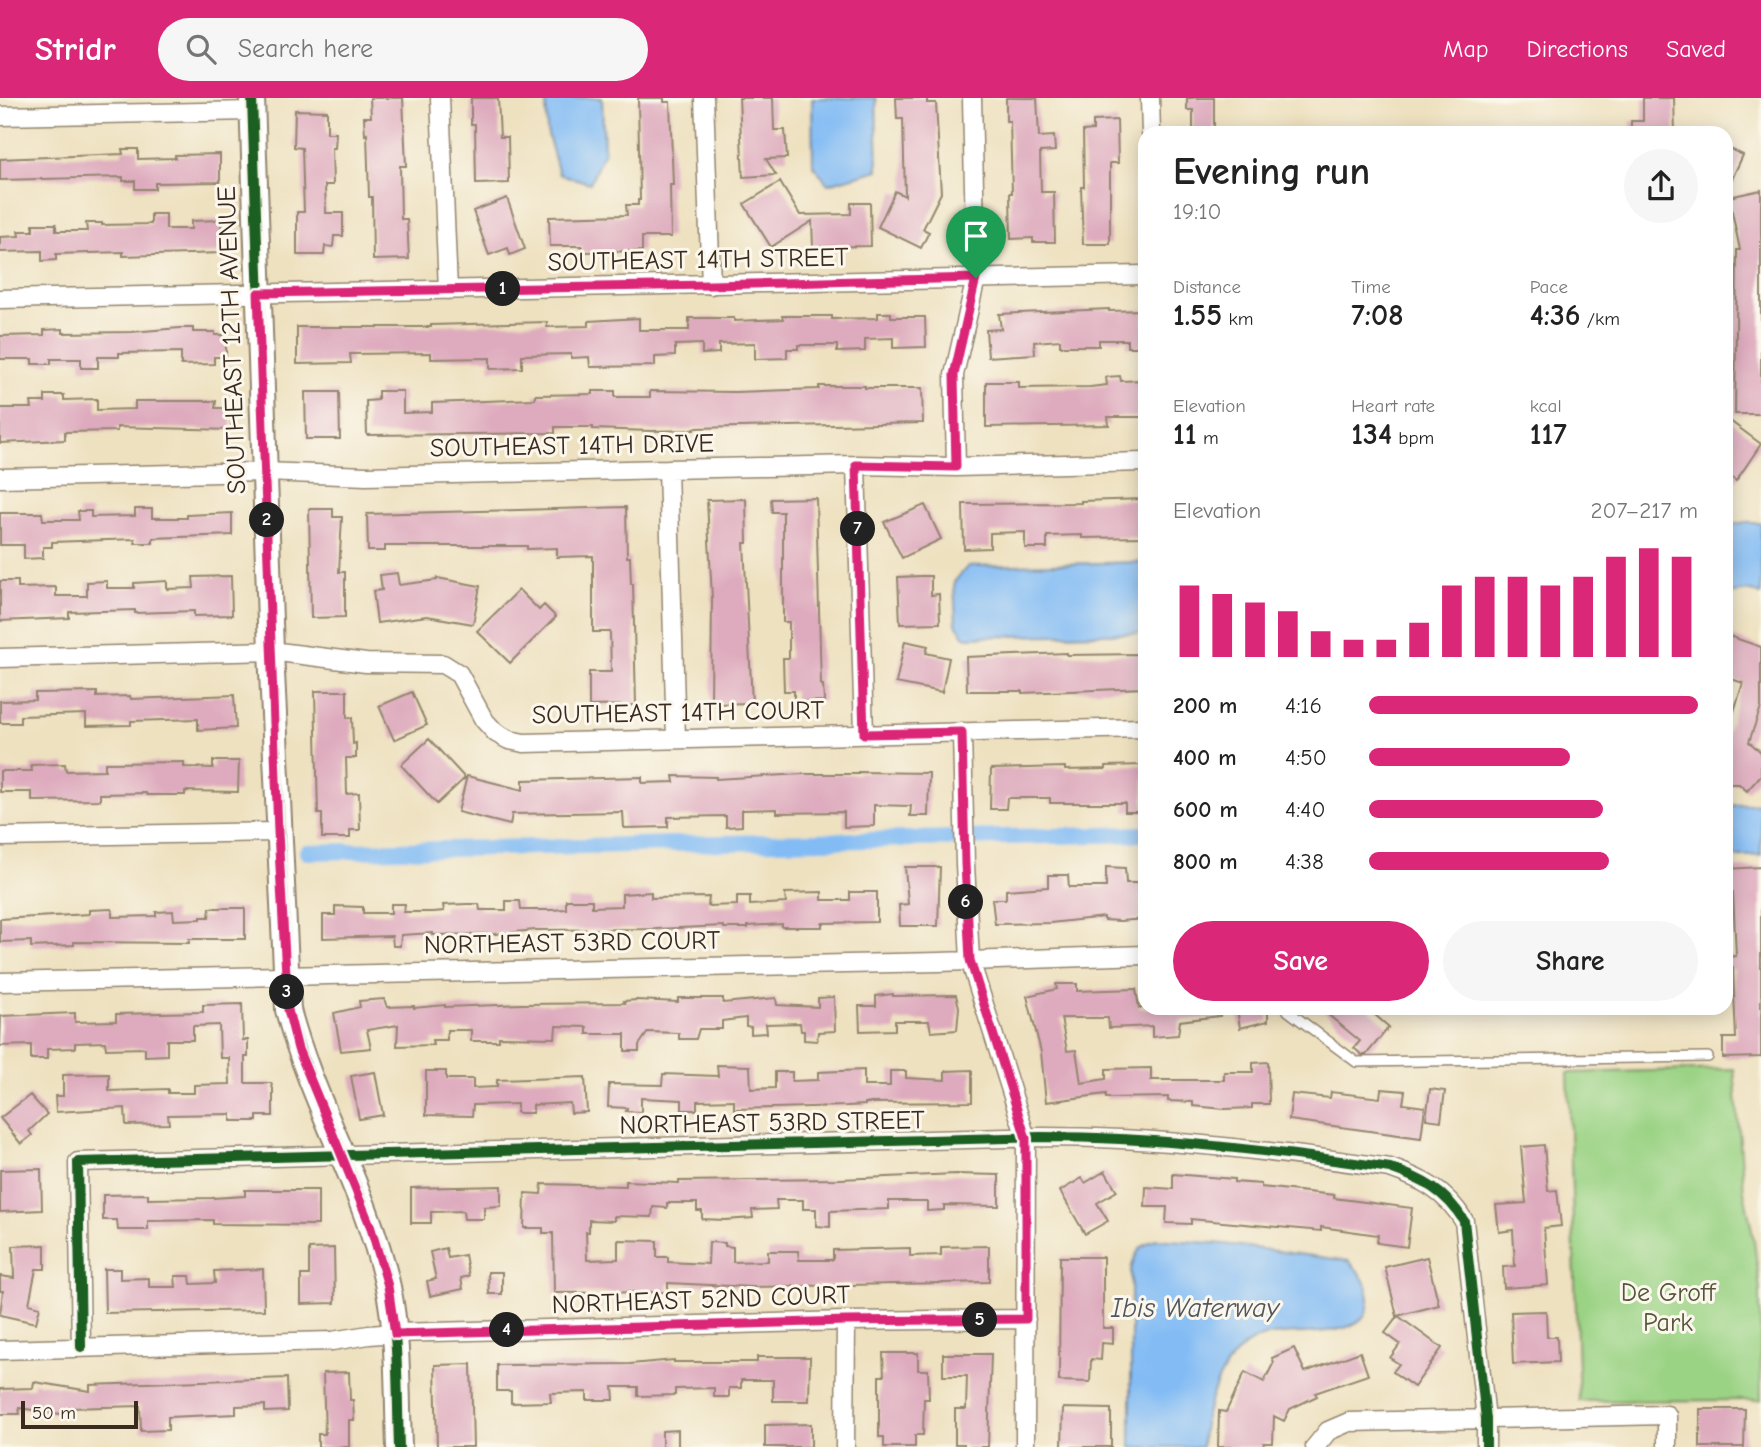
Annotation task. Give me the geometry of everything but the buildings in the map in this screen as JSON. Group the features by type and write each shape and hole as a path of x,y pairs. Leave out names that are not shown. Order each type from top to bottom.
{"street":[{"path":"440,98 448,290"},
{"path":"704,98 711,285"},
{"path":"956,467 954,375 976,278 972,98"},
{"path":"1150,98 1151,126"},
{"path":"0,116 253,105"},
{"name":"SOUTHEAST 12TH AVENUE","path":"253,105 271,651 288,1010 298,1049 370,1225 388,1286 395,1334 399,1447"},
{"name":"SOUTHEAST 14TH STREET","path":"0,299 1138,275"},
{"name":"SOUTHEAST 14TH DRIVE","path":"0,478 265,472 366,476 856,465 956,467 1138,462"},
{"path":"856,465 864,734"},
{"path":"668,469 676,739"},
{"name":"SOUTHEAST 14TH COURT","path":"0,658 271,651 366,663 443,664 458,674 484,720 496,733 509,740 524,743 1138,728"},
{"path":"962,732 970,960 1026,1138 1025,1447"},
{"path":"0,837 278,832"},
{"name":"NORTHEAST 53RD COURT","path":"0,982 1138,955"},
{"name":"NORTHEAST 53RD STREET","path":"81,1347 78,1162 1111,1138 1213,1144 1390,1168 1411,1175 1435,1188 1454,1205 1464,1222 1486,1419"},
{"name":"NORTHEAST 52ND COURT","path":"0,1350 332,1341 395,1334 846,1321 1026,1319"},
{"path":"845,1447 846,1321"},
{"path":"1316,1445 1328,1431 1349,1422 1667,1415 1667,1447"},
{"path":"1486,1419 1486,1447"}],"lane":[{"path":"1293,1015 1356,1062 1708,1057"}],"green space":[{"name":"De Groff Park","path":"1734,1069 1744,1191 1760,1289 1761,1400 1579,1401 1568,1073"}],"water":[{"path":"546,98 602,98 604,152 590,183 559,174 547,131"},
{"path":"812,98 876,98 878,170 828,184 813,165"},
{"path":"1733,523 1761,523 1761,595 1751,591 1733,593"},
{"path":"1138,562 1138,633 965,637 956,624 954,582 968,566"},
{"path":"1761,803 1761,855 1733,857 1733,805"},
{"name":"Ibis Waterway","path":"1156,1239 1224,1244 1349,1261 1360,1273 1367,1287 1369,1298 1366,1313 1357,1323 1343,1328 1325,1332 1272,1335 1259,1338 1246,1346 1234,1356 1216,1385 1206,1417 1202,1447 1131,1447 1131,1271 1139,1251"}],"waterway":[{"path":"307,852 1138,834"}],"cycle path":[{"path":"252,98 271,651 288,1010 311,1080 354,1182 379,1251 392,1307 399,1447"},
{"path":"81,1347 78,1162 1041,1137 1172,1142 1390,1168 1423,1182 1441,1194 1464,1221 1486,1419 1486,1447"}],"route":[{"path":"976,278 957,352 954,375 956,467 856,465 864,734 962,732 970,960 1026,1138 1026,1319 846,1321 395,1334 388,1286 370,1225 298,1049 288,1010 278,832 258,293 976,278"}]}
